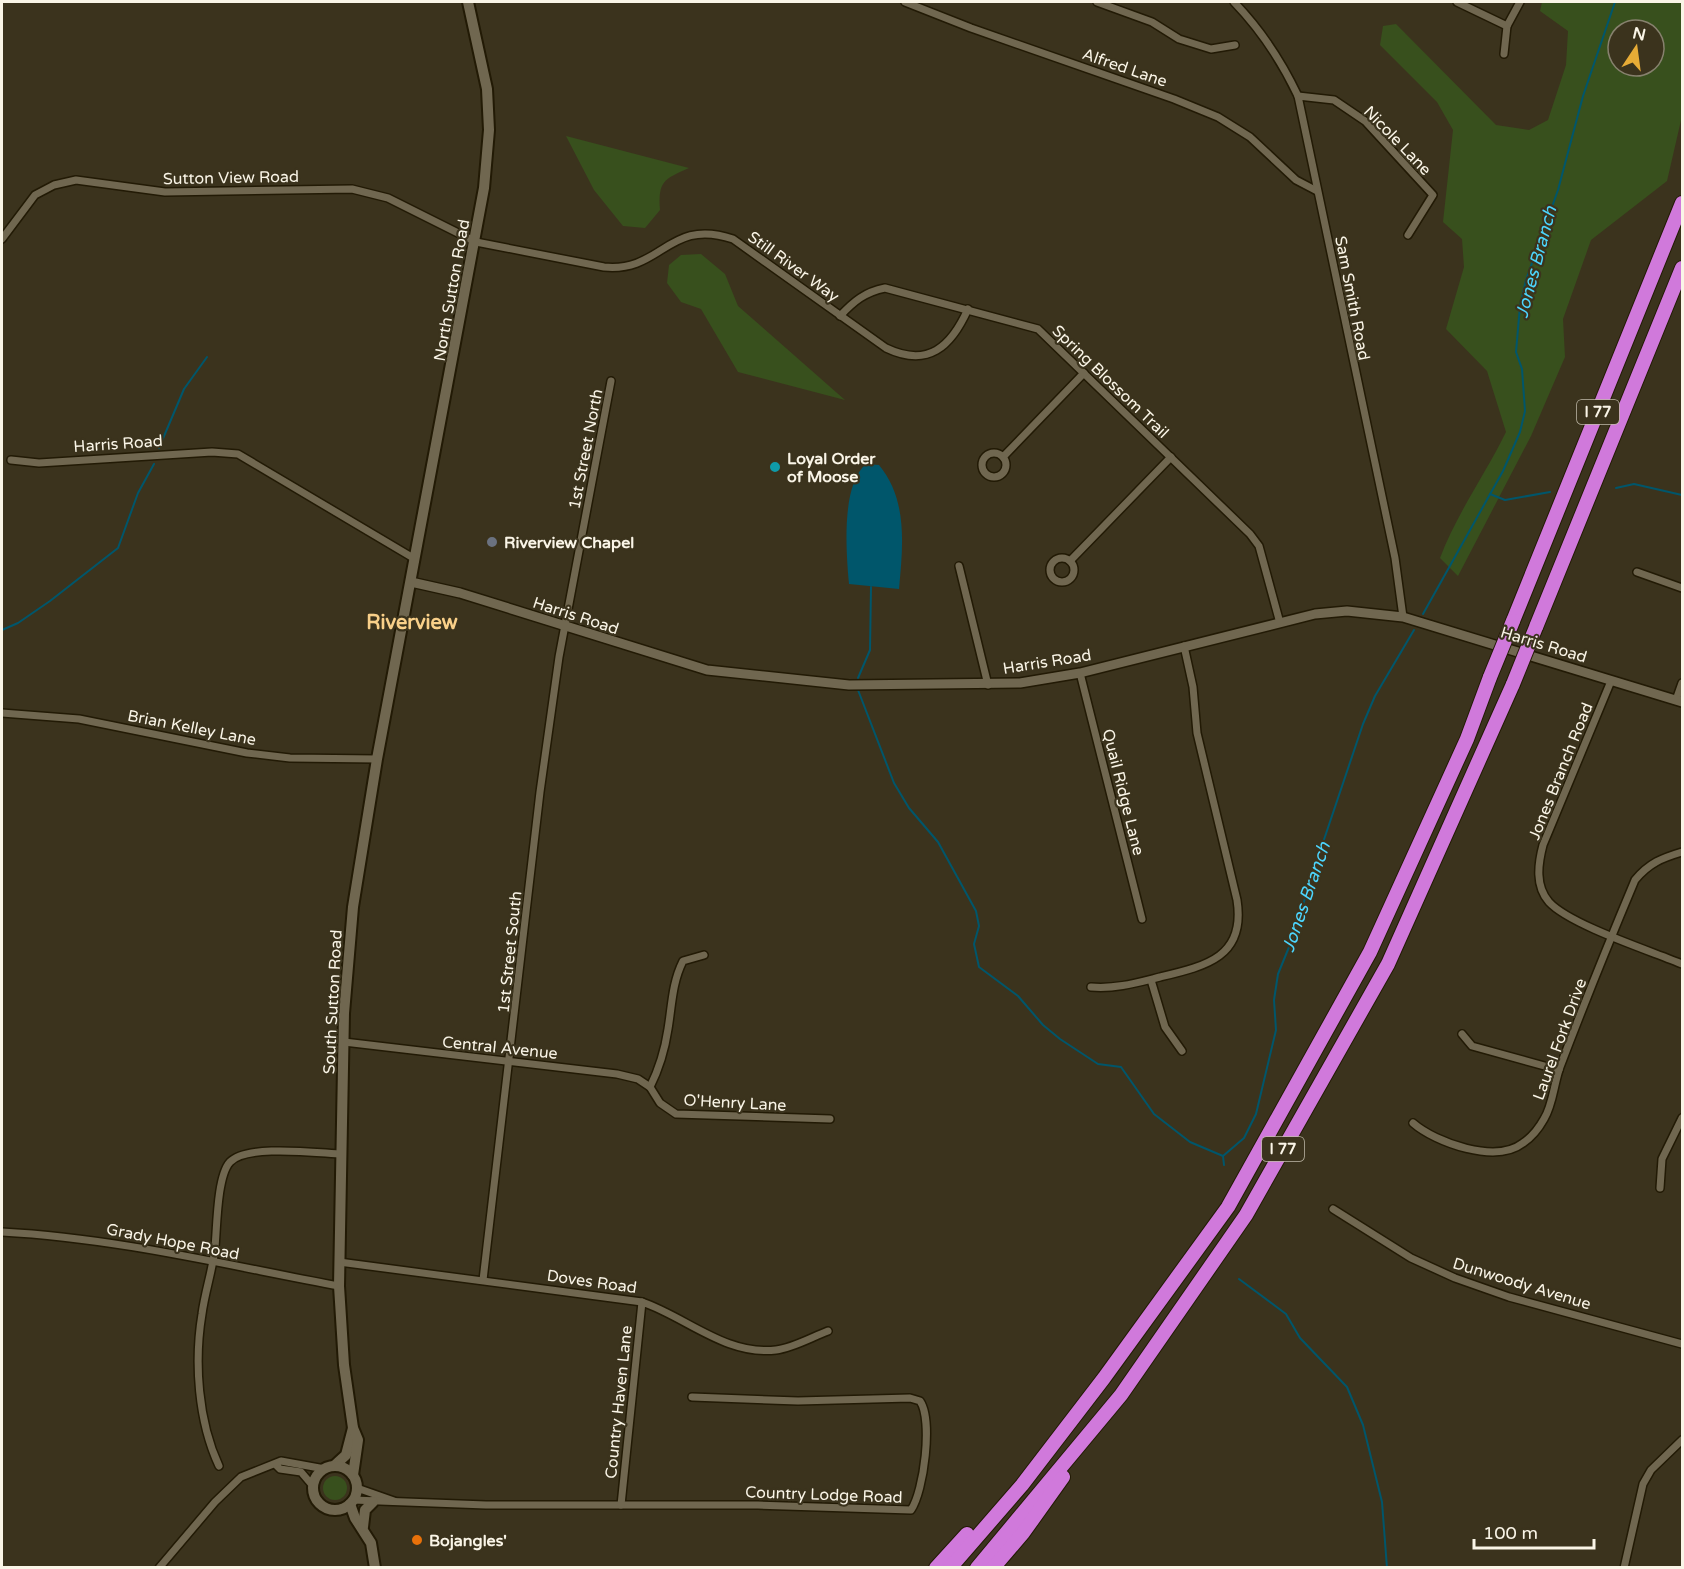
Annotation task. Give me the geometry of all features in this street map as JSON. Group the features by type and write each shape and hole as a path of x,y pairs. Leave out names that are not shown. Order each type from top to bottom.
{"highway":[{"name":"I 77","path":"950,1568 1022,1485 1104,1378 1228,1207 1370,952 1467,739 1490,677 1683,203"},
{"name":"I 77","path":"977,1568 1122,1395 1246,1215 1388,964 1512,684 1683,268"},
{"path":"993,1568 1023,1533 1122,1395"},
{"path":"936,1568 968,1533 1022,1485"}],"main road":[{"name":"North Sutton Road","path":"411,582 476,242 484,188 489,130 487,89 468,2"},
{"name":"South Sutton Road","path":"353,1476 358,1440 353,1428 344,1365 339,1286 344,1042 352,907 377,759 411,582"},
{"name":"South Sutton Road","path":"329,1467 346,1455 353,1428"},
{"path":"372,1555 373,1548 363,1527 355,1518 351,1502 357,1488 353,1476 348,1470 329,1467 319,1473 313,1486 314,1494 322,1505 336,1509 349,1521 372,1555 375,1568"},
{"path":"336,1509 351,1502"},
{"path":"363,1527 365,1510 374,1502"}],"street":[{"name":"Alfred Lane","path":"905,2 1218,117 1250,137 1296,180 1317,191"},
{"path":"1097,2 1152,22 1179,39 1211,49 1235,45"},
{"name":"Sam Smith Road","path":"1234,2 1260,28 1281,61 1298,96 1395,558 1403,617"},
{"path":"1457,2 1507,27"},
{"path":"1504,54 1507,27 1520,2"},
{"name":"Nicole Lane","path":"1298,96 1334,100 1365,121 1433,195 1408,235"},
{"name":"Sutton View Road","path":"2,239 35,195 54,185 76,180 148,191 365,190 388,198 476,242"},
{"name":"Still River Way","path":"476,242 620,268 639,264 680,238 698,232 714,232 733,239 886,348 899,354 918,356 932,352 948,343 957,333 968,309"},
{"name":"Spring Blossom Trail","path":"840,316 856,299 870,291 885,288 1038,329 1250,534 1259,546 1280,623"},
{"path":"1003,457 1084,373"},
{"name":"1st Street North","path":"565,627 611,381"},
{"name":"Harris Road","path":"11,460 39,463 212,452 238,454 395,550 415,559"},
{"path":"1070,561 1171,457"},
{"path":"959,566 988,685"},
{"path":"1637,572 1683,588"},
{"name":"Harris Road","path":"411,582 460,593 707,670 737,675 849,685 988,685 1080,673 1316,614 1347,611 1403,617 1679,701"},
{"name":"1st Street South","path":"483,1280 540,792 565,627"},
{"path":"1092,987 1113,989 1201,968 1216,960 1236,933 1239,915 1197,733 1193,687 1184,646"},
{"name":"Quail Ridge Lane","path":"1080,673 1142,919"},
{"name":"Jones Branch Road","path":"1611,681 1543,845 1538,875 1549,901 1560,910 1612,935 1683,964"},
{"path":"1679,701 1683,683"},
{"name":"Brian Kelley Lane","path":"2,713 79,719 247,753 290,758 377,759"},
{"name":"Laurel Fork Drive","path":"1413,1123 1426,1135 1444,1142 1489,1152 1505,1152 1522,1144 1546,1118 1559,1070 1635,880 1647,867 1660,858 1683,852"},
{"path":"650,1087 660,1065 666,1041 676,975 683,961 704,955"},
{"path":"1151,980 1165,1027 1182,1051"},
{"path":"1462,1034 1472,1046 1559,1070"},
{"name":"Central Avenue","path":"344,1042 617,1074 638,1079 650,1087"},
{"name":"O'Henry Lane","path":"650,1087 660,1103 676,1114 830,1119"},
{"path":"1660,1188 1662,1160 1683,1118"},
{"path":"219,1466 199,1391 201,1316 214,1262 222,1185 229,1163 243,1154 265,1152 342,1154"},
{"name":"Dunwoody Avenue","path":"1333,1209 1411,1258 1455,1278 1509,1297 1683,1344"},
{"name":"Grady Hope Road","path":"2,1232 87,1238 339,1286"},
{"name":"Doves Road","path":"339,1263 642,1302 660,1308 721,1341 754,1351 777,1350 828,1331"},
{"name":"Country Haven Lane","path":"621,1505 642,1302"},
{"name":"Country Lodge Road","path":"351,1502 394,1501 486,1505 758,1505 911,1510 917,1502 921,1488 926,1427 925,1408 920,1401 910,1398 798,1401 692,1397"},
{"path":"1624,1568 1643,1484 1651,1470 1683,1440"},
{"path":"159,1568 230,1486 251,1473 276,1465 281,1461 329,1467"},
{"path":"276,1465 302,1472 313,1486"},
{"name":"Country Lodge Road","path":"357,1488 394,1501"}],"green space":[{"path":"1542,2 1682,2 1682,116 1667,181 1591,240 1563,319 1565,357 1531,436 1458,576 1440,558 1455,525 1506,432 1487,371 1446,329 1464,267 1462,239 1443,222 1453,130 1437,102 1380,45 1383,26 1396,24 1496,125 1529,130 1548,120 1566,65 1568,31 1540,11"},
{"path":"566,136 689,168 664,182 660,193 660,210 645,228 623,226 594,190"},
{"path":"701,254 725,274 738,306 845,400 738,372 701,309 681,302 667,283 669,265 681,255"},
{"path":"335,1476 343,1480 347,1488 343,1496 335,1500 327,1496 323,1488 327,1480"}],"water":[{"path":"866,464 879,465 895,493 899,508 902,556 899,589 849,584 846,538 849,503 852,487"}],"waterway":[{"name":"Jones Branch","path":"1423,614 1503,471 1520,432 1525,411 1522,369 1516,352 1520,306 1526,280 1558,190 1583,96 1615,2"},
{"path":"159,448 184,389 207,357"},
{"path":"2,630 18,623 50,601 118,548 138,493 154,464"},
{"path":"1616,488 1634,484 1682,495"},
{"path":"1490,494 1505,500 1550,492"},
{"path":"858,678 870,650 871,587"},
{"name":"Jones Branch","path":"1223,1156 1244,1138 1256,1114 1276,1030 1274,1000 1278,974 1296,930 1309,884 1363,724 1375,696 1414,630"},
{"path":"858,690 894,783 909,808 938,842 976,911 979,926 974,944 979,967 1018,996 1043,1025 1060,1039 1098,1064 1121,1067 1154,1114 1190,1142 1223,1156"},
{"name":"Jones Branch","path":"1223,1156 1224,1165"},
{"name":"Jones Branch","path":"1239,1279 1286,1314 1300,1338 1347,1387 1363,1425 1382,1502 1387,1568"}],"place":[{"name":"Loyal Order of Moose","path":"775,467"},
{"name":"Riverview Chapel","path":"492,542"},
{"name":"Bojangles'","path":"417,1540"}],"district":[{"name":"Riverview","path":"412,622"}]}
